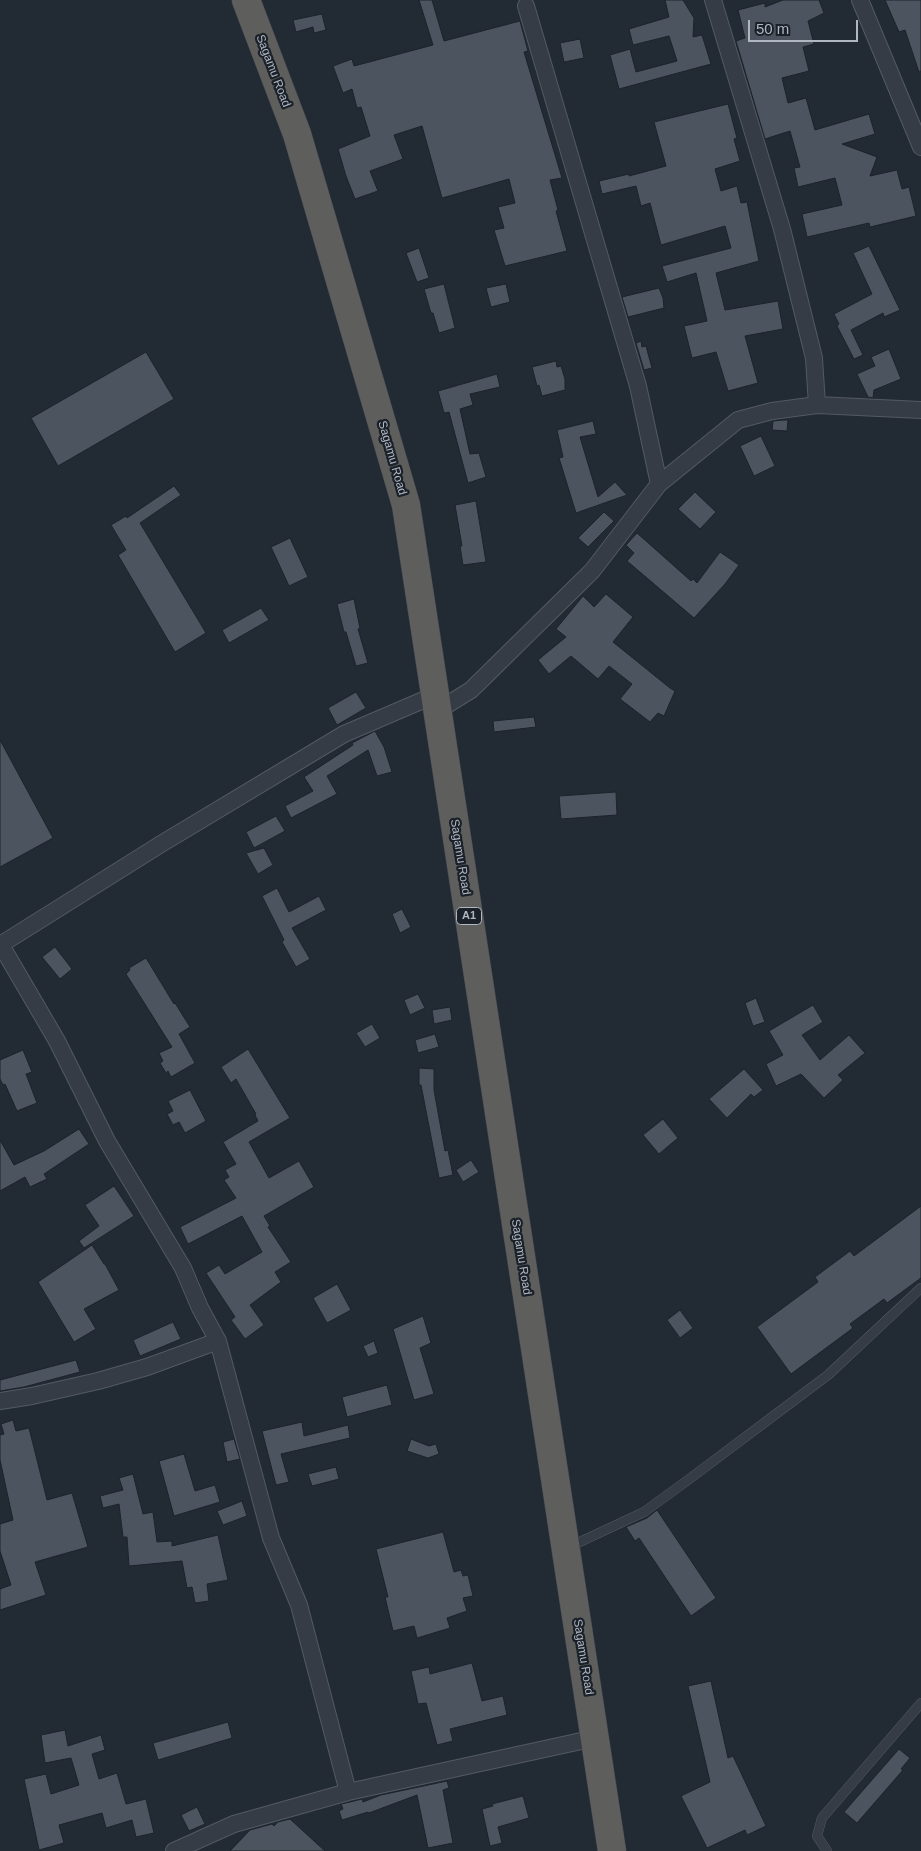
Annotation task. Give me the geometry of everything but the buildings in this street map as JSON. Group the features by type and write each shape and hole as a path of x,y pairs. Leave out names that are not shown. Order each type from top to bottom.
{"highway":[{"name":"Sagamu Road","path":"246,0 297,134 406,505 612,1851"}],"street":[{"path":"713,0 782,229 814,358 817,405"},
{"path":"860,0 921,147"},
{"path":"526,6 638,386 660,484"},
{"path":"348,1792 298,1605 271,1538 218,1341 200,1308 183,1268 107,1141 57,1041 0,945 161,844 344,734 472,690 592,570 660,484 738,420 772,411 817,405 921,410"},
{"path":"0,1401 98,1381 147,1367 218,1341"},
{"path":"174,1851 234,1824 348,1792 595,1738"}],"lane":[{"path":"566,1548 644,1512 688,1480 828,1375 921,1288"},
{"path":"827,1851 817,1836 822,1818 921,1703"}]}
